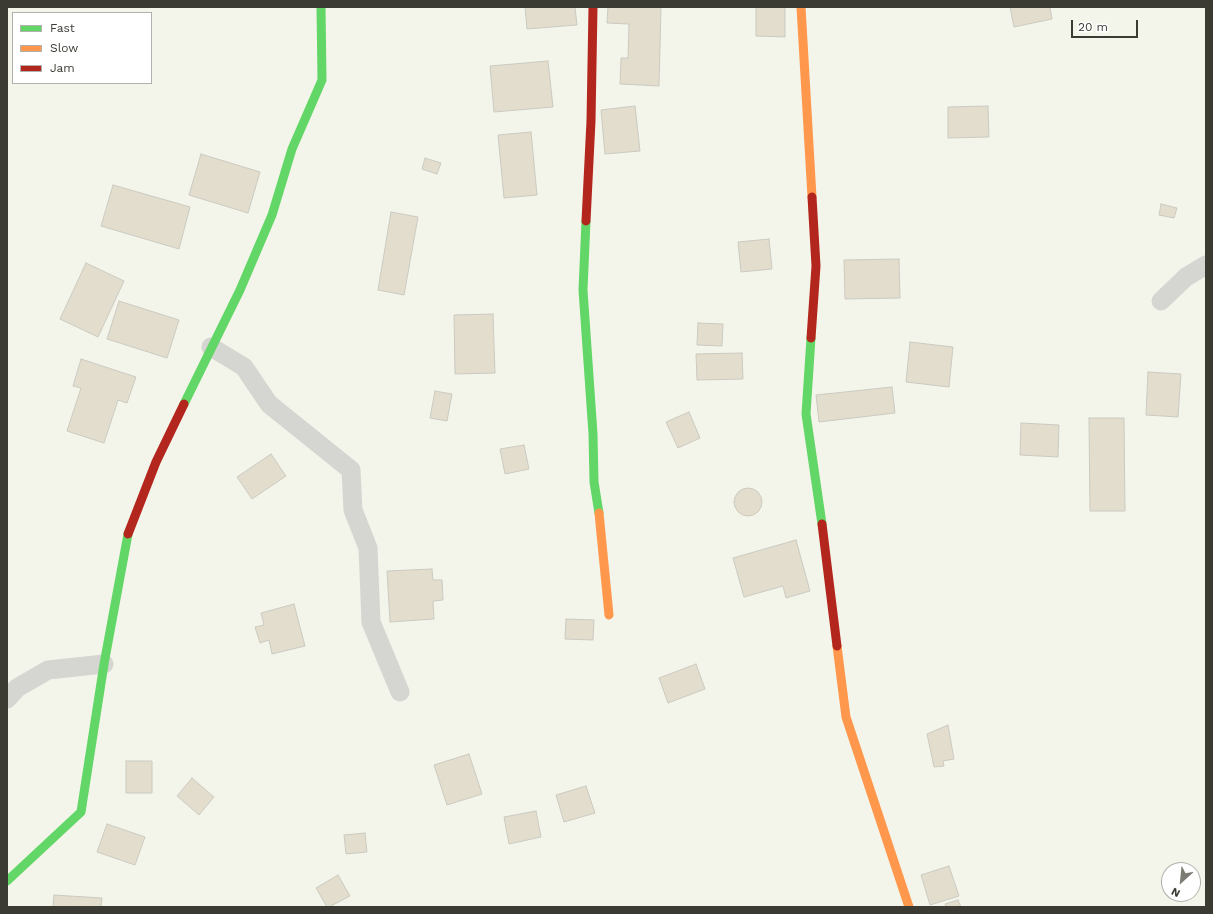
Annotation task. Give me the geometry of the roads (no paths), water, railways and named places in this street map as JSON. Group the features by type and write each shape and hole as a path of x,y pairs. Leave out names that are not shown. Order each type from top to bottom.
{"street":[{"path":"7,881 81,812 104,664 127,538 156,462 240,290 272,215 292,149 322,80 321,7"},
{"path":"593,7 591,121 583,290 593,434 594,482 601,529 609,615"},
{"path":"801,7 816,266 806,414 822,525 846,717 908,907"},
{"path":"1161,301 1186,277 1206,265"},
{"path":"211,347 244,367 269,404 351,470 353,510 368,548 371,622 400,692"},
{"path":"7,699 17,688 48,670 104,664"}]}
